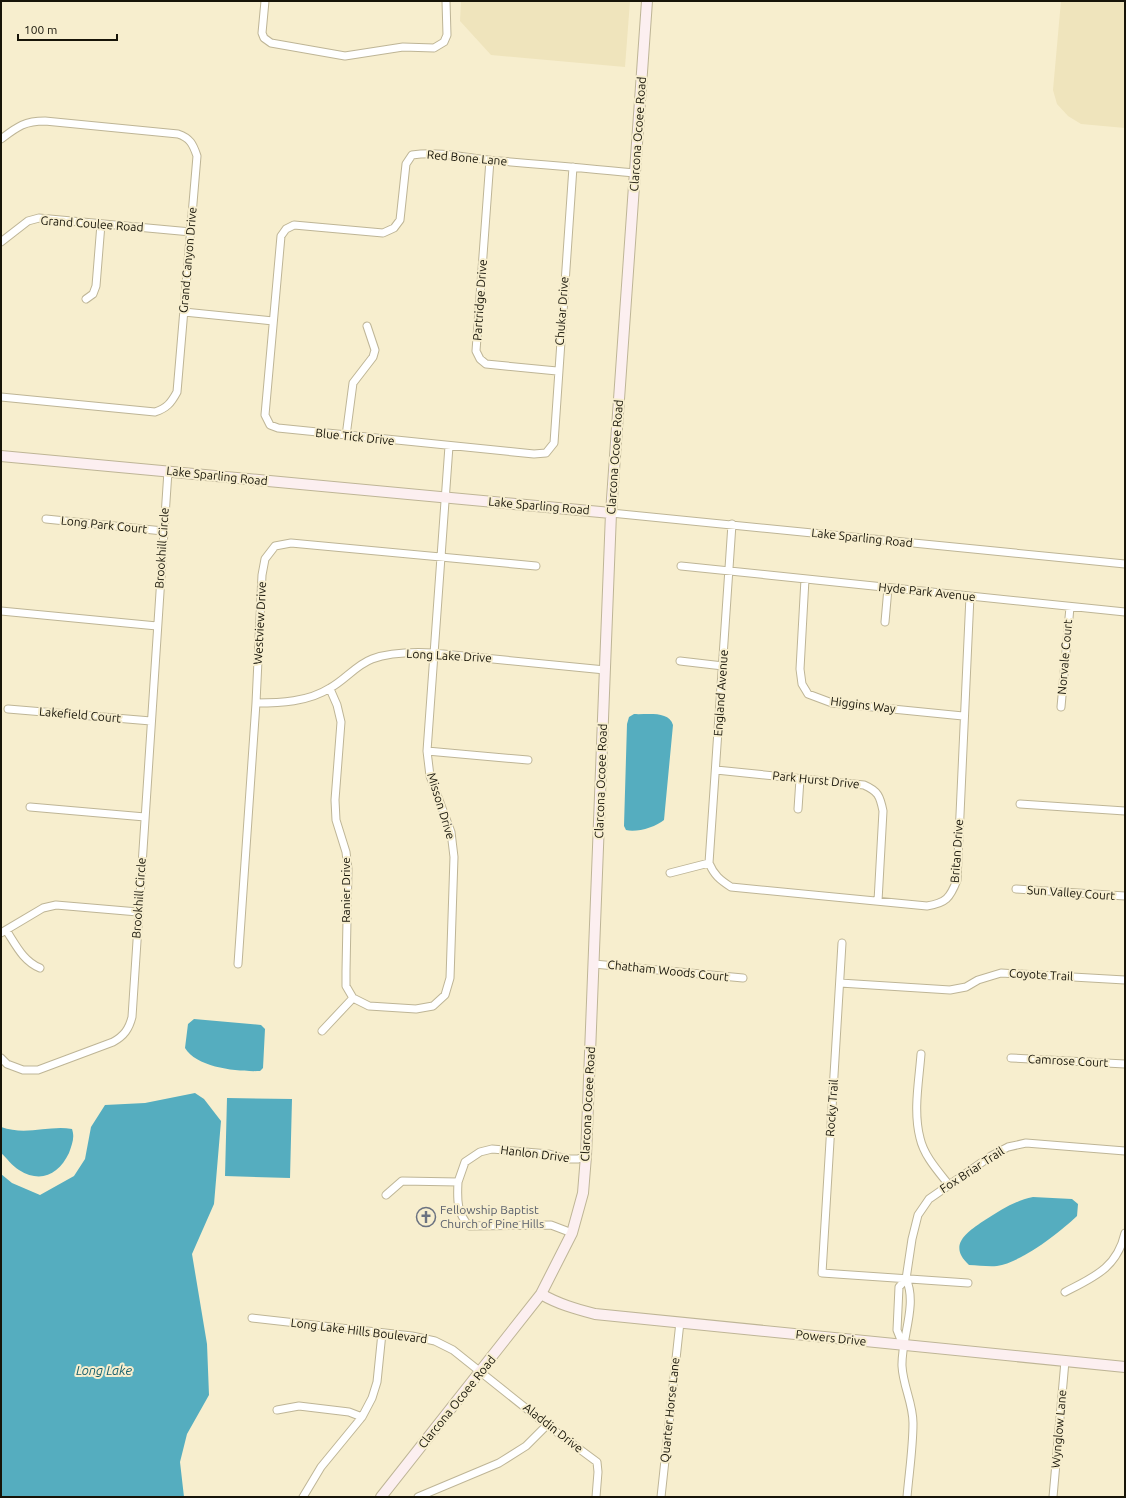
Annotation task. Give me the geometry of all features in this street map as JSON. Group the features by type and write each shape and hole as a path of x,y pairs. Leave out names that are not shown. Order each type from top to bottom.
{"street":[{"path":"265,1 262,33 267,41 271,43 345,56 403,47 434,48 439,46 444,42 447,35 446,1"},
{"name":"Clarcona Ocoee Road","path":"381,1497 482,1371 541,1294 572,1233 582,1193 586,1156 611,513 647,1"},
{"name":"Grand Canyon Drive","path":"1,140 21,125 32,121 45,120 178,134 187,137 194,144 197,156 177,392 166,408 156,412 1,397"},
{"name":"Red Bone Lane","path":"273,321 281,236 286,229 294,225 383,233 394,228 400,220 406,164 412,155 424,153 635,173"},
{"name":"Partridge Drive","path":"490,160 476,351 480,359 486,364 557,371"},
{"name":"Chukar Drive","path":"546,453 554,443 557,371 573,167"},
{"name":"Grand Coulee Road","path":"1,242 28,221 39,218 191,232"},
{"path":"86,299 93,294 96,286 101,224"},
{"path":"184,312 273,321"},
{"name":"Blue Tick Drive","path":"273,321 266,415 270,425 278,428 346,436 534,454 546,453"},
{"path":"346,436 352,383 373,357 375,350 367,326"},
{"name":"Misson Drive","path":"353,998 369,1006 416,1009 433,1006 445,995 450,978 454,857 450,832 430,776 427,751 449,446"},
{"name":"Lake Sparling Road","path":"1,456 732,524 1125,564"},
{"name":"Brookhill Circle","path":"1,1058 7,1064 23,1070 38,1070 113,1042 122,1037 130,1027 132,1017 168,471"},
{"name":"Long Park Court","path":"46,519 163,532"},
{"name":"England Avenue","path":"709,862 732,524"},
{"name":"Westview Drive","path":"238,964 256,703 262,575 265,559 275,546 291,543 536,566"},
{"name":"Hyde Park Avenue","path":"681,566 1125,612"},
{"name":"Higgins Way","path":"805,579 800,669 802,684 808,694 832,703 963,716"},
{"path":"884,622 888,588"},
{"name":"Britan Drive","path":"709,862 712,871 719,879 732,886 927,906 941,904 952,893 957,880 963,716 970,596"},
{"name":"Norvale Court","path":"1060,707 1070,607"},
{"path":"1,611 157,626"},
{"name":"Long Lake Drive","path":"256,703 281,703 305,698 330,689 355,669 372,659 410,652 605,670"},
{"path":"680,661 723,666"},
{"name":"Ranier Drive","path":"330,689 337,705 341,722 335,800 336,820 346,852 348,869 346,986 353,998"},
{"name":"Lakefield Court","path":"8,709 151,721"},
{"path":"427,751 528,760"},
{"name":"Park Hurst Drive","path":"716,770 864,785 874,789 880,798 883,811 878,901"},
{"path":"798,809 800,779"},
{"path":"1020,804 1125,811"},
{"path":"30,806 145,817"},
{"path":"670,873 709,862"},
{"name":"Sun Valley Court","path":"1016,889 1125,896"},
{"path":"40,968 30,964 4,931 43,908 56,905 138,912"},
{"name":"Rocky Trail","path":"842,942 822,1273 906,1278"},
{"name":"Chatham Woods Court","path":"594,964 743,978"},
{"name":"Coyote Trail","path":"840,983 950,990 966,987 978,980 1001,973 1125,980"},
{"path":"322,1031 353,998"},
{"path":"921,1054 916,1114 920,1139 929,1159 949,1185"},
{"name":"Camrose Court","path":"1011,1058 1125,1064"},
{"name":"Fox Briar Trail","path":"903,1345 897,1330 900,1287 906,1278 912,1239 918,1215 929,1199 1008,1147 1026,1143 1125,1151"},
{"name":"Hanlon Drive","path":"572,1233 551,1225 469,1226 461,1218 457,1202 458,1182 465,1162 480,1152 492,1149 549,1154 567,1159 578,1159 586,1156"},
{"path":"386,1195 402,1181 458,1182"},
{"path":"1065,1292 1098,1275 1115,1259 1125,1234"},
{"path":"906,1278 968,1283"},
{"name":"Fox Briar Trail","path":"906,1278 911,1287 907,1331 903,1345 902,1367 911,1400 913,1423 907,1497"},
{"name":"Powers Drive","path":"541,1294 577,1310 595,1314 1125,1367"},
{"name":"Long Lake Hills Boulevard","path":"252,1318 382,1333 435,1341 453,1350 482,1371"},
{"name":"Quarter Horse Lane","path":"661,1497 680,1322"},
{"path":"303,1497 321,1467 362,1417 372,1398 378,1382 382,1333"},
{"name":"Wynglow Lane","path":"1053,1497 1064,1361"},
{"name":"Aladdin Drive","path":"482,1371 547,1425 597,1462 598,1472 596,1497"},
{"path":"277,1410 300,1406 349,1412 362,1417"},
{"path":"418,1497 499,1463 526,1446 547,1425"}],"shaded area":[{"path":"461,1 630,1 625,67 491,55 460,21"},
{"path":"1061,1 1125,1 1125,128 1081,124 1068,116 1057,104 1053,90"}],"water":[{"path":"634,714 662,715 671,720 673,725 664,820 646,829 630,831 626,830 624,826 627,724 629,717"},
{"path":"194,1019 261,1025 265,1029 263,1068 260,1071 241,1071 208,1064 191,1055 185,1048 188,1024"},
{"name":"Long Lake","path":"195,1093 204,1099 221,1121 214,1204 192,1254 207,1344 209,1395 187,1434 180,1462 184,1497 1,1497 1,1174 12,1183 40,1195 74,1176 85,1159 91,1127 105,1105 145,1103"},
{"path":"227,1098 292,1099 290,1178 225,1176"},
{"path":"1,1127 19,1131 55,1128 72,1129 73,1141 65,1160 55,1171 48,1175 35,1176 27,1174 16,1168 1,1153"},
{"path":"1033,1197 1072,1199 1078,1204 1077,1216 1040,1246 1018,1259 997,1266 969,1265 963,1258 960,1251 960,1245 966,1234 1002,1209 1014,1203"}],"place":[{"name":"Fellowship Baptist Church of Pine Hills","path":"426,1217"}]}
